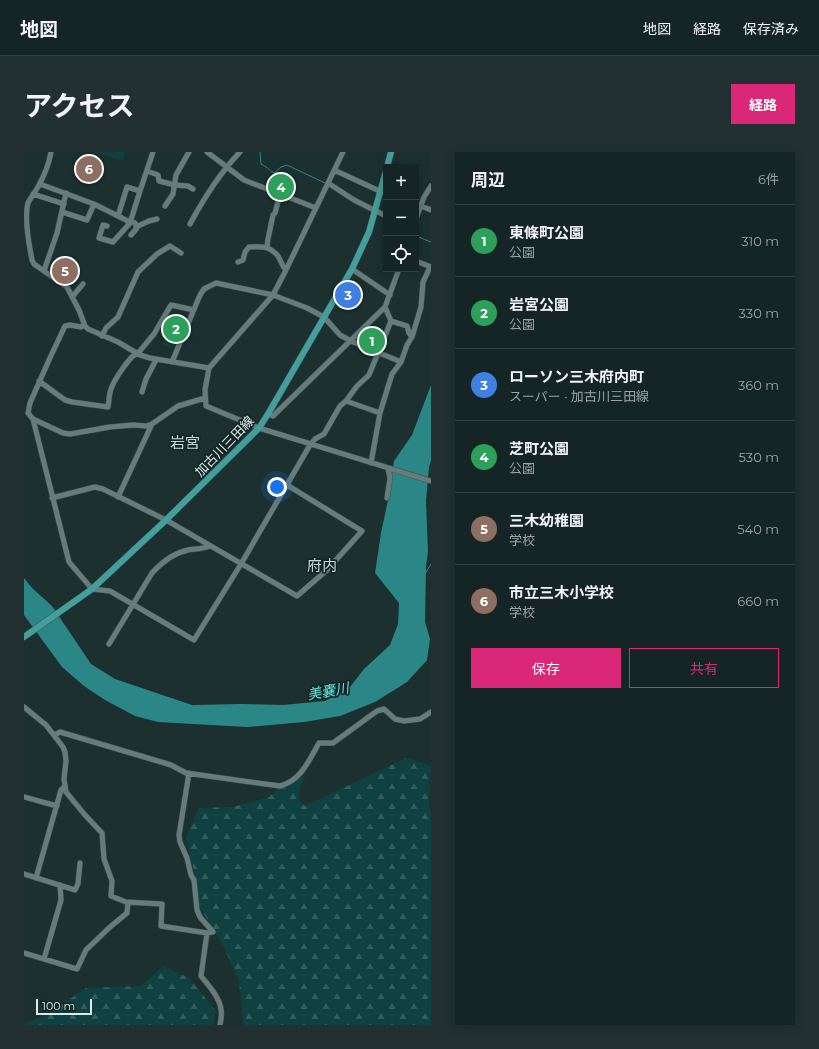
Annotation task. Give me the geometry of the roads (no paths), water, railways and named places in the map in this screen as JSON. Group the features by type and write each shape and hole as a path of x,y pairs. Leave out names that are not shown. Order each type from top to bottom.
{"main road":[{"path":"388,164 391,152"},
{"name":"加古川三田線","path":"25,637 92,589 166,520 259,428 352,269 369,232 375,211 383,193"}],"street":[{"path":"51,152 48,166 40,184 27,204 26,226 34,264 67,287 79,310 84,325 88,329 118,342 136,353 156,360 209,368"},
{"path":"107,226 103,225 99,238 113,242 130,222 154,152"},
{"path":"165,206 173,194 176,175 188,152"},
{"path":"207,152 244,180 316,208"},
{"path":"190,224 210,189 226,167 240,152"},
{"path":"343,152 273,295 209,368 205,390 206,406 259,428 431,482"},
{"path":"334,170 383,193"},
{"path":"147,171 158,175 159,181 175,185 188,186 193,189"},
{"path":"40,184 94,204 135,223 136,227"},
{"path":"328,184 354,200 383,215"},
{"path":"431,186 419,208 431,210"},
{"path":"118,216 127,187 140,191"},
{"path":"44,271 57,233 66,193"},
{"path":"33,194 64,204"},
{"path":"267,247 273,215 275,213 280,194"},
{"path":"62,212 87,220 94,204"},
{"path":"131,235 137,228 136,227 157,219"},
{"path":"102,336 106,328 118,317 138,272 157,254 170,246 181,252"},
{"path":"238,262 243,260 245,252 249,247 267,247 278,256 286,270"},
{"path":"370,463 380,413 392,374 401,362 407,345 412,337 421,306 423,282 431,267 419,262"},
{"path":"352,269 390,295"},
{"path":"268,414 273,416 386,307 398,272"},
{"path":"172,362 200,295 204,289 216,283 273,295 307,308 324,317 340,335 351,342 401,362"},
{"path":"72,297 83,284"},
{"path":"40,381 65,400 108,408 110,389 116,378 136,353 139,352 154,334 170,305 194,310"},
{"path":"33,419 68,562 92,589 110,591 194,640 310,444 324,434 340,406 346,401 357,386 369,375 391,321 386,307"},
{"path":"391,321 406,326 412,337"},
{"path":"84,325 81,327 70,325 65,326 30,403 28,413 33,419 63,433 70,434 110,427 133,425 146,426 152,424 178,406 205,398"},
{"path":"142,392 146,379 156,360"},
{"path":"346,401 380,413"},
{"path":"118,497 152,424"},
{"path":"387,498 390,478 388,468"},
{"path":"52,498 95,487 103,489 166,520 297,596 328,570 362,531 286,485"},
{"path":"109,644 132,604 152,573 157,568 172,556 185,551 210,546"},
{"path":"24,707 46,725 63,747 66,761 64,779 66,792 102,833 104,859 112,881 111,896 126,902 162,904 161,926 207,933 213,932 200,917 197,910 194,880 191,875 179,835 189,773"},
{"path":"54,735 60,732 170,765 186,773 284,786 298,777 307,765 319,743 333,743 377,711 384,709 395,719 404,721 420,719 431,712"},
{"path":"36,878 61,790 65,786"},
{"path":"24,797 57,806"},
{"path":"24,874 75,890 78,884 80,863"},
{"path":"44,959 61,900 60,885"},
{"path":"24,953 77,969 86,950 127,912 128,903 126,902"},
{"path":"207,933 200,976 219,1002 221,1007 220,1025"}],"water":[{"path":"431,385 431,461 429,467 426,501 428,552 426,566 425,622 430,639 427,660 407,682 375,702 340,716 304,722 247,727 158,722 135,716 105,700 84,686 62,667 24,615 24,578 32,588 52,606 91,664 115,679 192,705 283,705 325,701 350,687 364,669 390,645 398,624 399,603 375,573 394,461 412,435"}],"waterway":[{"path":"260,152 261,164 274,173 281,167 287,165 325,183"},
{"path":"419,237 431,242"},
{"path":"425,574 431,564"}],"place":[{"name":"市立三木小学校","path":"89,169"},
{"name":"芝町公園","path":"281,187"},
{"name":"三木幼稚園","path":"65,271"},
{"name":"ローソン三木府内町","path":"348,295"},
{"name":"岩宮公園","path":"176,329"},
{"name":"東條町公園","path":"372,341"}],"district":[{"name":"岩宮","path":"185,443"},
{"name":"府内","path":"322,566"}],"water label":[{"name":"美嚢川","path":"328,691"}]}
